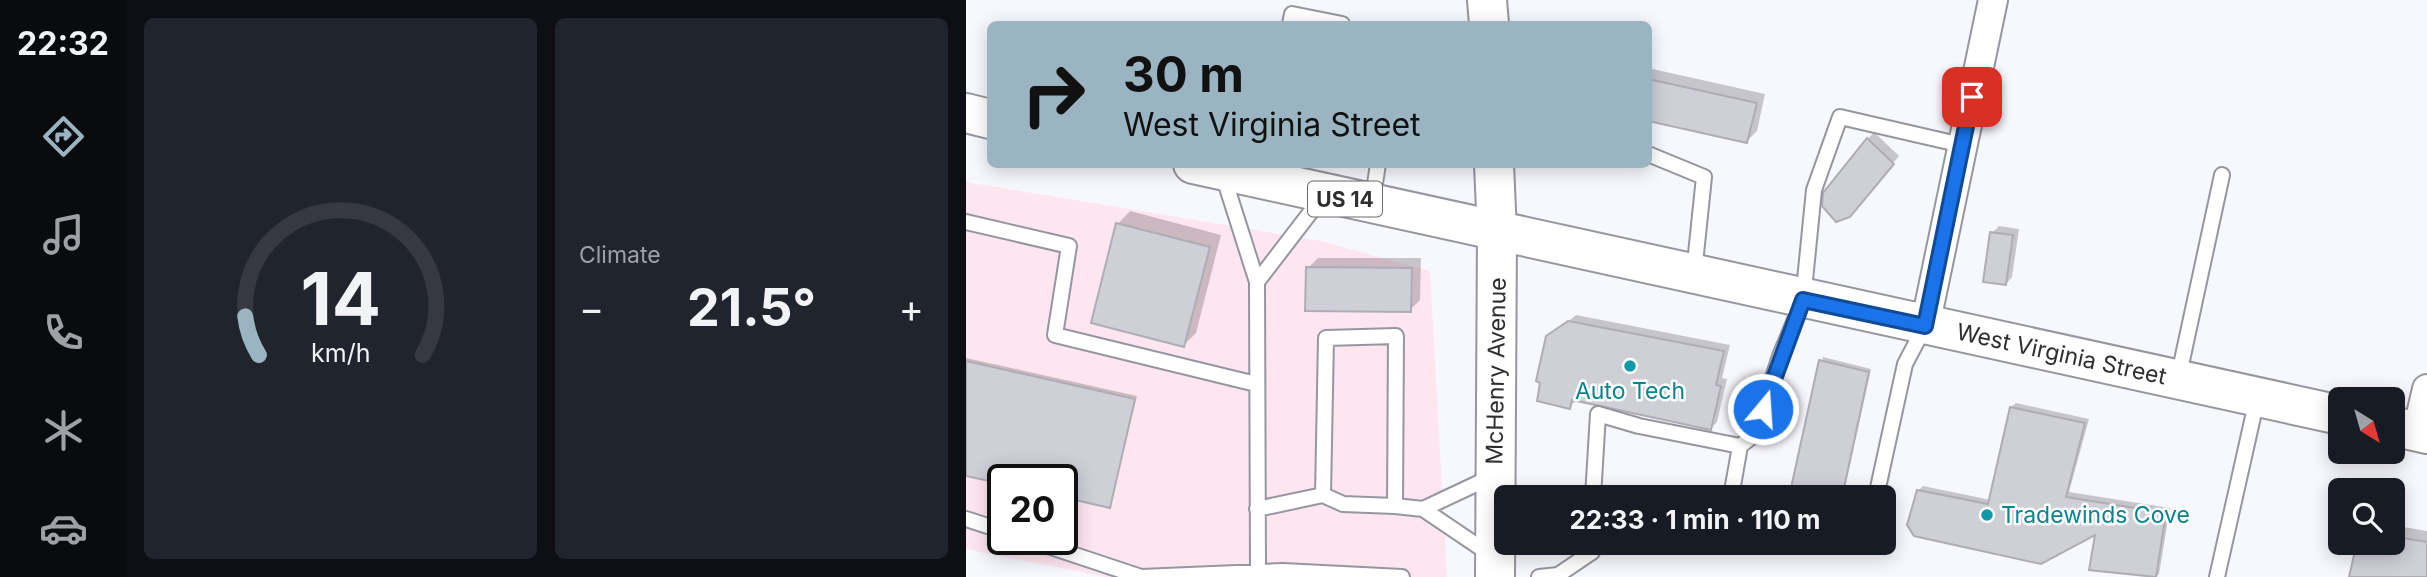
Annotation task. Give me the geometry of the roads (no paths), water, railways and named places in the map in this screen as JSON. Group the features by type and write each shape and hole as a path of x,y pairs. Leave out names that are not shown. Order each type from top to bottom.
{"main road":[{"path":"1487,0 1489,21"},
{"path":"966,113 987,118"},
{"name":"US 14","path":"1207,168 1305,185 1372,205 1497,233"},
{"name":"McHenry Avenue","path":"1494,168 1497,233 1495,567"},
{"name":"West Virginia Street","path":"1497,233 2328,412"}],"street":[{"path":"1925,326 1993,0"},
{"path":"2412,431 2427,389"}],"lane":[{"path":"1291,21 1292,13 1318,21"},
{"path":"1733,485 1740,446 1754,435 1803,300 1814,190 1840,117 1962,145"},
{"path":"1652,156 1704,177 1694,276"},
{"path":"1207,168 1257,282 1258,572"},
{"path":"1372,205 1377,168"},
{"path":"2178,380 2222,175"},
{"path":"1257,282 1305,185"},
{"path":"966,222 1069,246 1055,335 1256,384"},
{"path":"1879,485 1905,364 1925,326"},
{"path":"1323,495 1326,338 1396,336 1395,506"},
{"path":"2217,577 2257,397"},
{"path":"1594,485 1598,414 1639,426 1740,446"},
{"path":"1257,509 1323,495 1343,504 1423,509 1495,475"},
{"path":"1423,509 1495,567"},
{"path":"966,519 987,526"},
{"path":"1075,555 1140,577 1258,572 1402,577"},
{"path":"1539,577 1558,575 1588,555"}],"place":[{"name":"Auto Tech","path":"1630,366"},
{"name":"Tradewinds Cove","path":"1987,515"}]}
